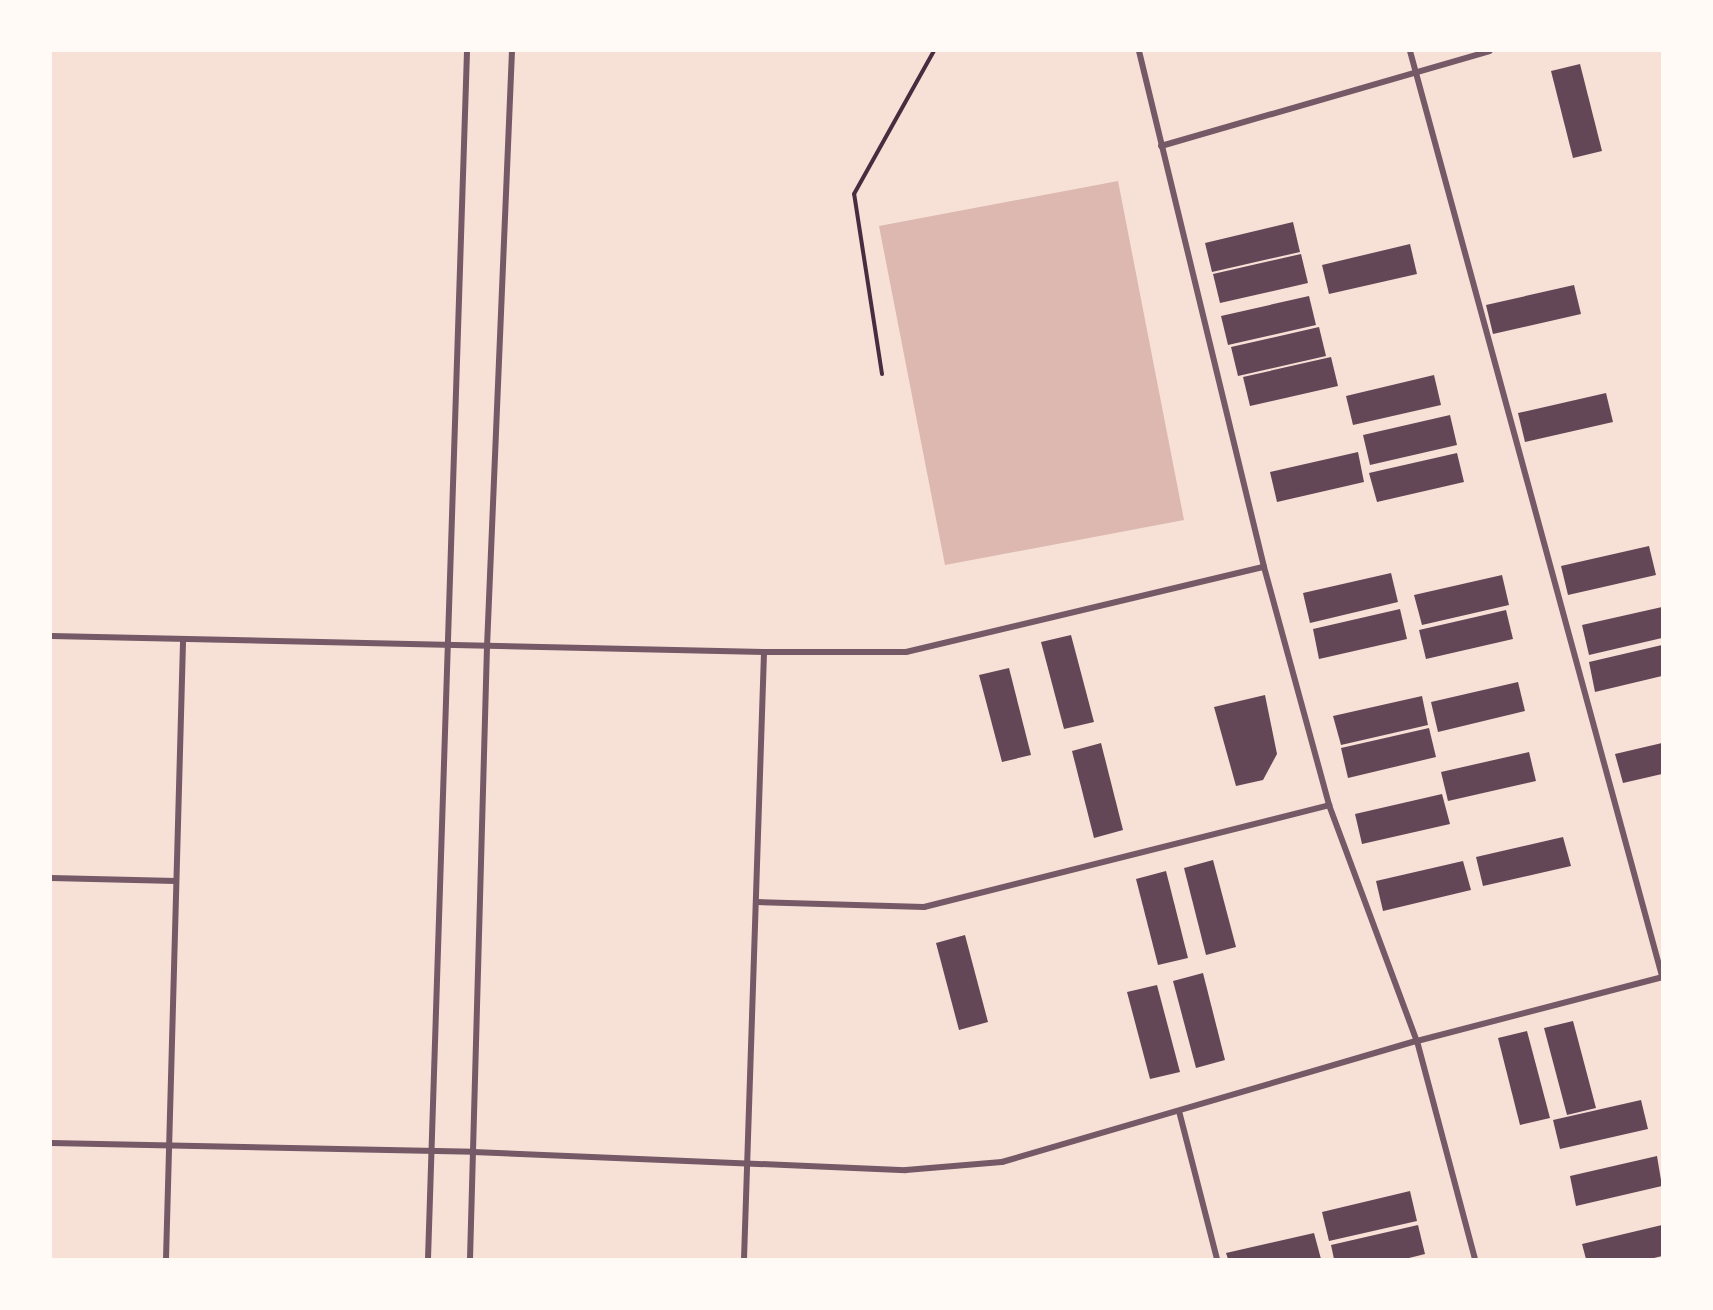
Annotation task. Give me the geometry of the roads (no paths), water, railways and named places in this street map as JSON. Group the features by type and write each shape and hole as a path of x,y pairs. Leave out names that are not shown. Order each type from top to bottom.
{"street":[{"path":"429,1259 467,51"},
{"path":"470,1259 487,647 512,51"},
{"path":"1139,51 1263,567 1329,805 1417,1041 1475,1259"},
{"path":"51,1143 473,1152 906,1170 1002,1162 1417,1041 1662,976 1410,51"},
{"path":"1161,146 1490,51"},
{"path":"51,636 487,647 906,652 1263,567"},
{"path":"166,1259 183,641"},
{"path":"744,1259 764,652"},
{"path":"756,902 924,907 1329,805"},
{"path":"51,878 176,881"},
{"path":"1179,1111 1217,1259"}]}
